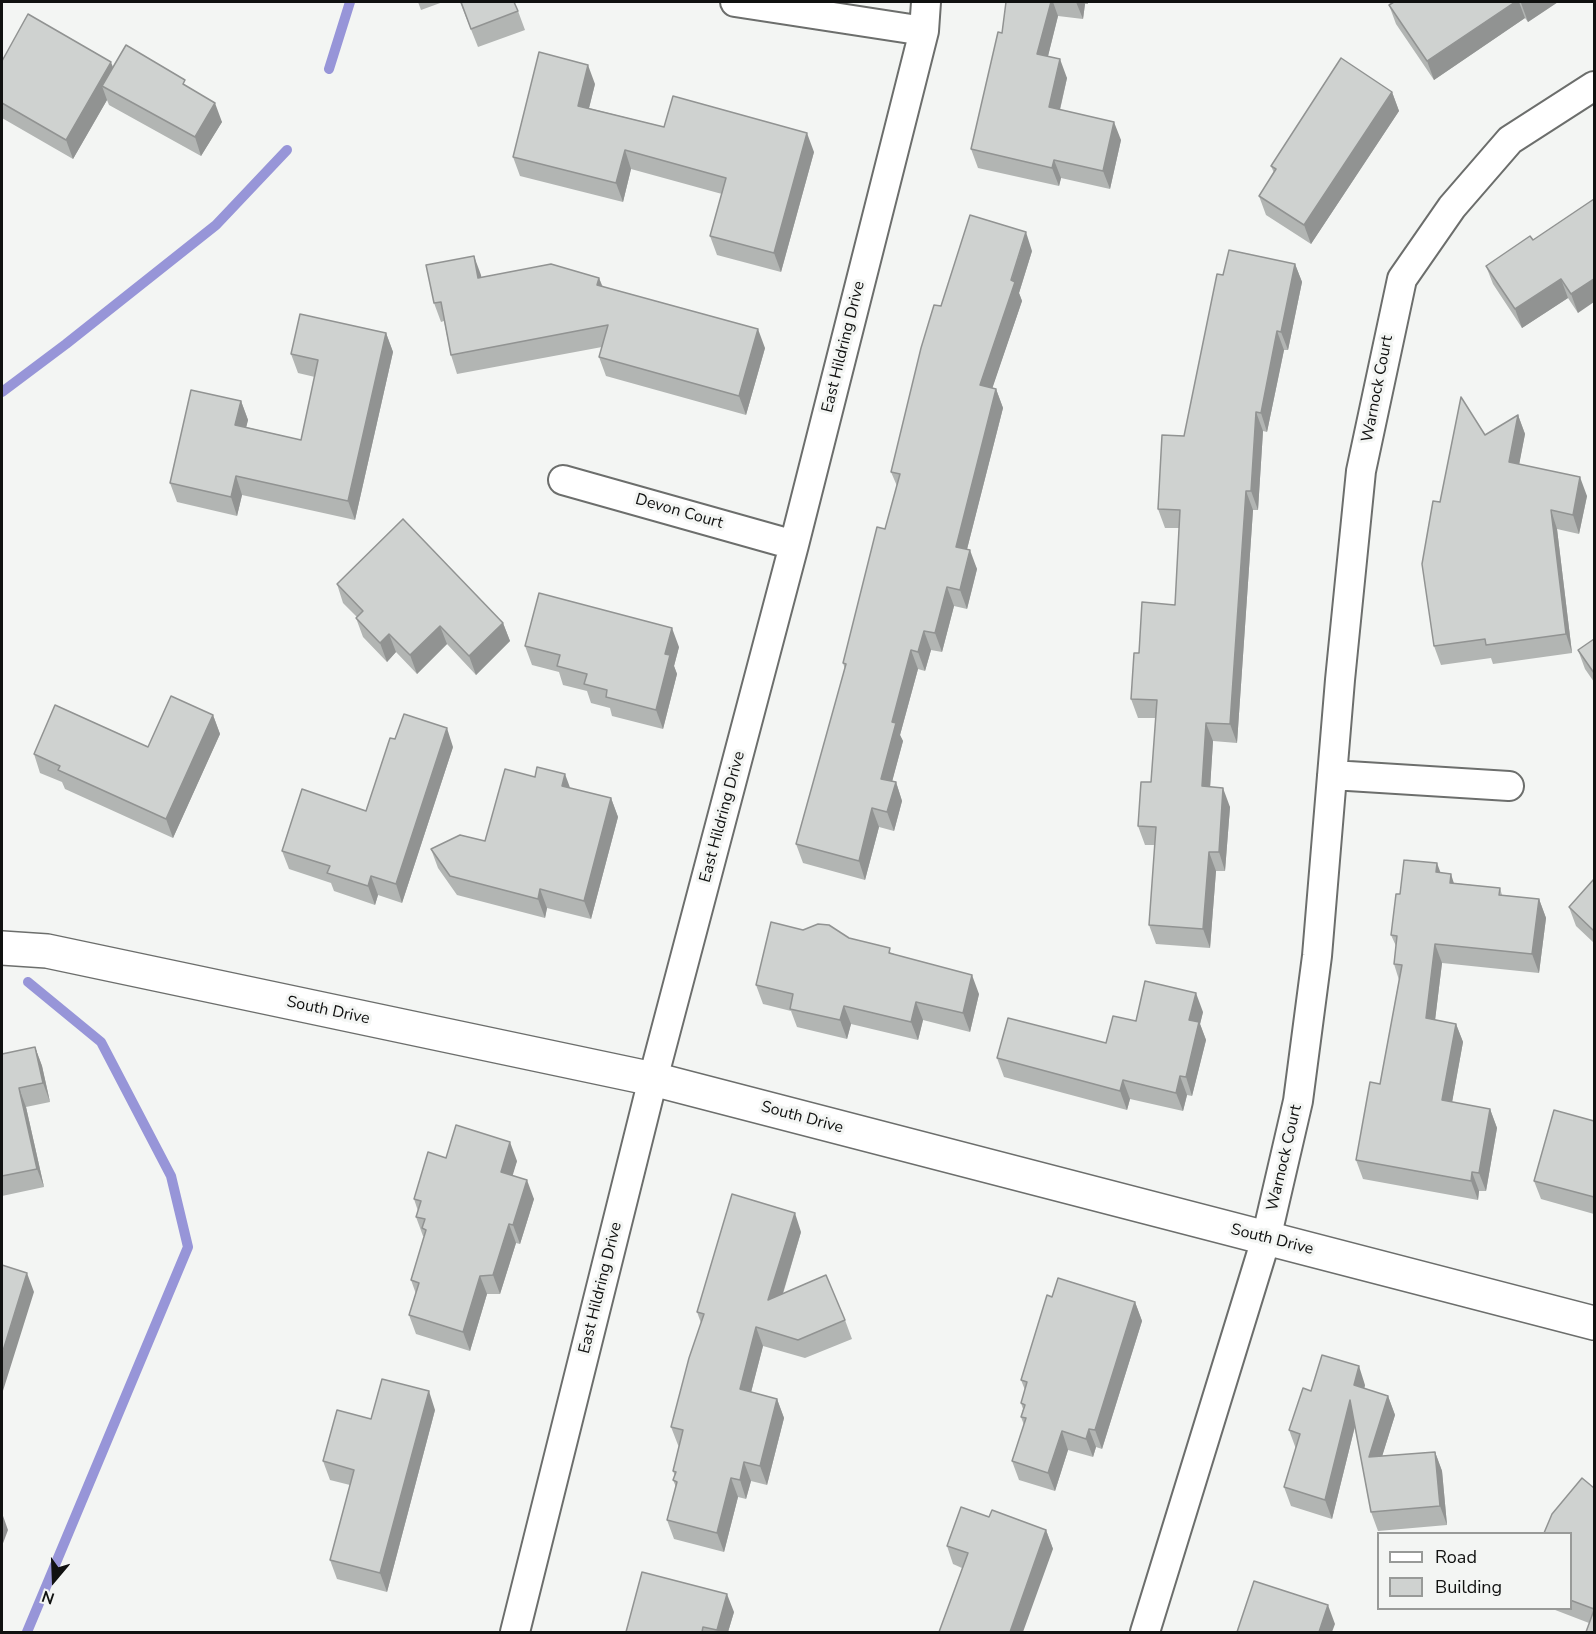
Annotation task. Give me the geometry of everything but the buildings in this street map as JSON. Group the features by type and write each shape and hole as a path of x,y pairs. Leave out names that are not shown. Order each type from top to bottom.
{"street":[{"path":"735,2 924,31"},
{"name":"East Hildring Drive","path":"515,1632 653,1080 794,545 924,31 926,2"},
{"name":"Warnock Court","path":"1145,1632 1266,1239 1298,1101 1317,956 1361,471 1402,279 1452,207 1510,140 1594,86"},
{"name":"Devon Court","path":"562,480 794,545"},
{"path":"1332,775 1509,786"},
{"name":"South Drive","path":"2,948 47,951 653,1080 1594,1323"}],"waterway":[{"path":"329,69 350,2"},
{"path":"2,392 216,225 287,150"},
{"path":"27,1632 188,1247 171,1176 101,1042 28,982"}]}
